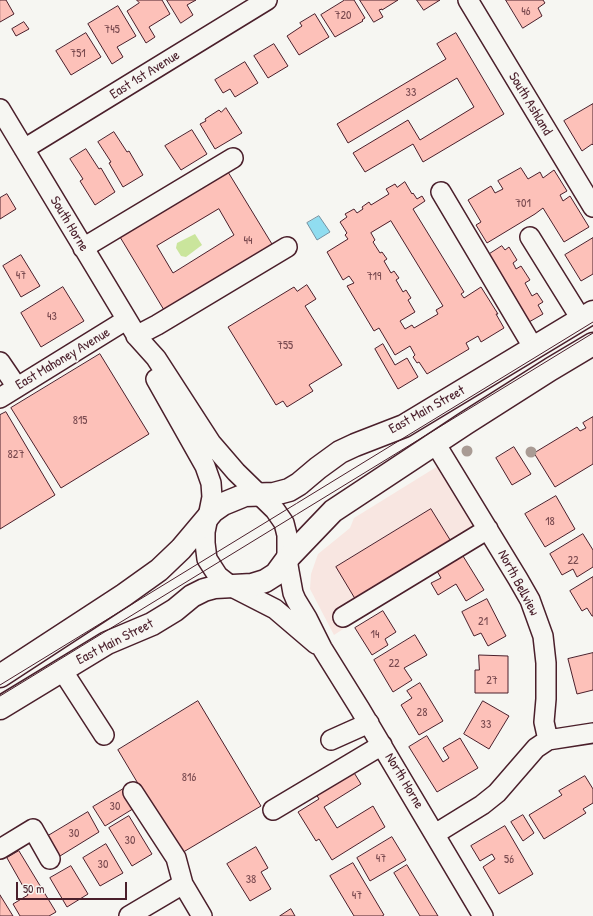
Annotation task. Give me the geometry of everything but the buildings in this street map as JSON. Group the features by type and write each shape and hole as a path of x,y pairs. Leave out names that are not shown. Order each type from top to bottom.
{"main road":[{"name":"East Main Street","path":"258,494 278,494 289,490 340,452 355,444 404,426 587,315"},
{"name":"East Main Street","path":"287,559 333,511 435,443 593,344"},
{"path":"0,676 124,595 159,570 181,549 213,511 222,504 245,495 258,494"},
{"path":"232,587 252,585 265,581 276,574 287,559"},
{"name":"East Main Street","path":"0,708 108,643 152,624 175,610 192,596 204,590 215,587 232,587"}],"street":[{"name":"East 1st Avenue","path":"24,149 267,0"},
{"name":"South Ashland","path":"468,0 593,208"},
{"name":"South Horne","path":"0,109 134,332 147,363 209,474 212,497 207,518"},
{"path":"83,248 233,158"},
{"path":"441,192 533,347"},
{"path":"530,237 587,315"},
{"name":"East Mahoney Avenue","path":"0,398 17,387 134,332 157,325 287,247"},
{"name":"South Horne","path":"134,332 156,358 211,443 236,472 258,494"},
{"path":"0,362 17,387"},
{"name":"North Bellview","path":"435,443 530,600 543,636 546,663 546,699 544,722 548,740"},
{"path":"258,494 275,510 284,523 287,559"},
{"path":"207,518 205,543 207,559 218,576 232,587"},
{"path":"343,617 488,529"},
{"name":"North Horne","path":"287,559 293,593 322,648 369,723 483,916"},
{"name":"North Horne","path":"232,587 275,609 322,648"},
{"path":"62,670 104,735"},
{"path":"331,740 369,723"},
{"path":"435,834 482,805 497,793 536,748 548,740 593,733"},
{"path":"273,810 382,745"},
{"path":"133,792 176,858 183,884 202,916"},
{"path":"0,849 33,829 50,859"},
{"path":"129,916 183,884"}],"shaded area":[{"path":"438,466 482,539 334,635 310,589 311,574 318,554 350,528 354,518"}],"green space":[{"path":"195,234 202,245 186,257 181,256 176,248 177,243"}],"water":[{"path":"319,216 330,232 317,240 307,223"}],"tram line":[{"path":"0,685 593,322"},
{"path":"0,696 593,333"}]}
